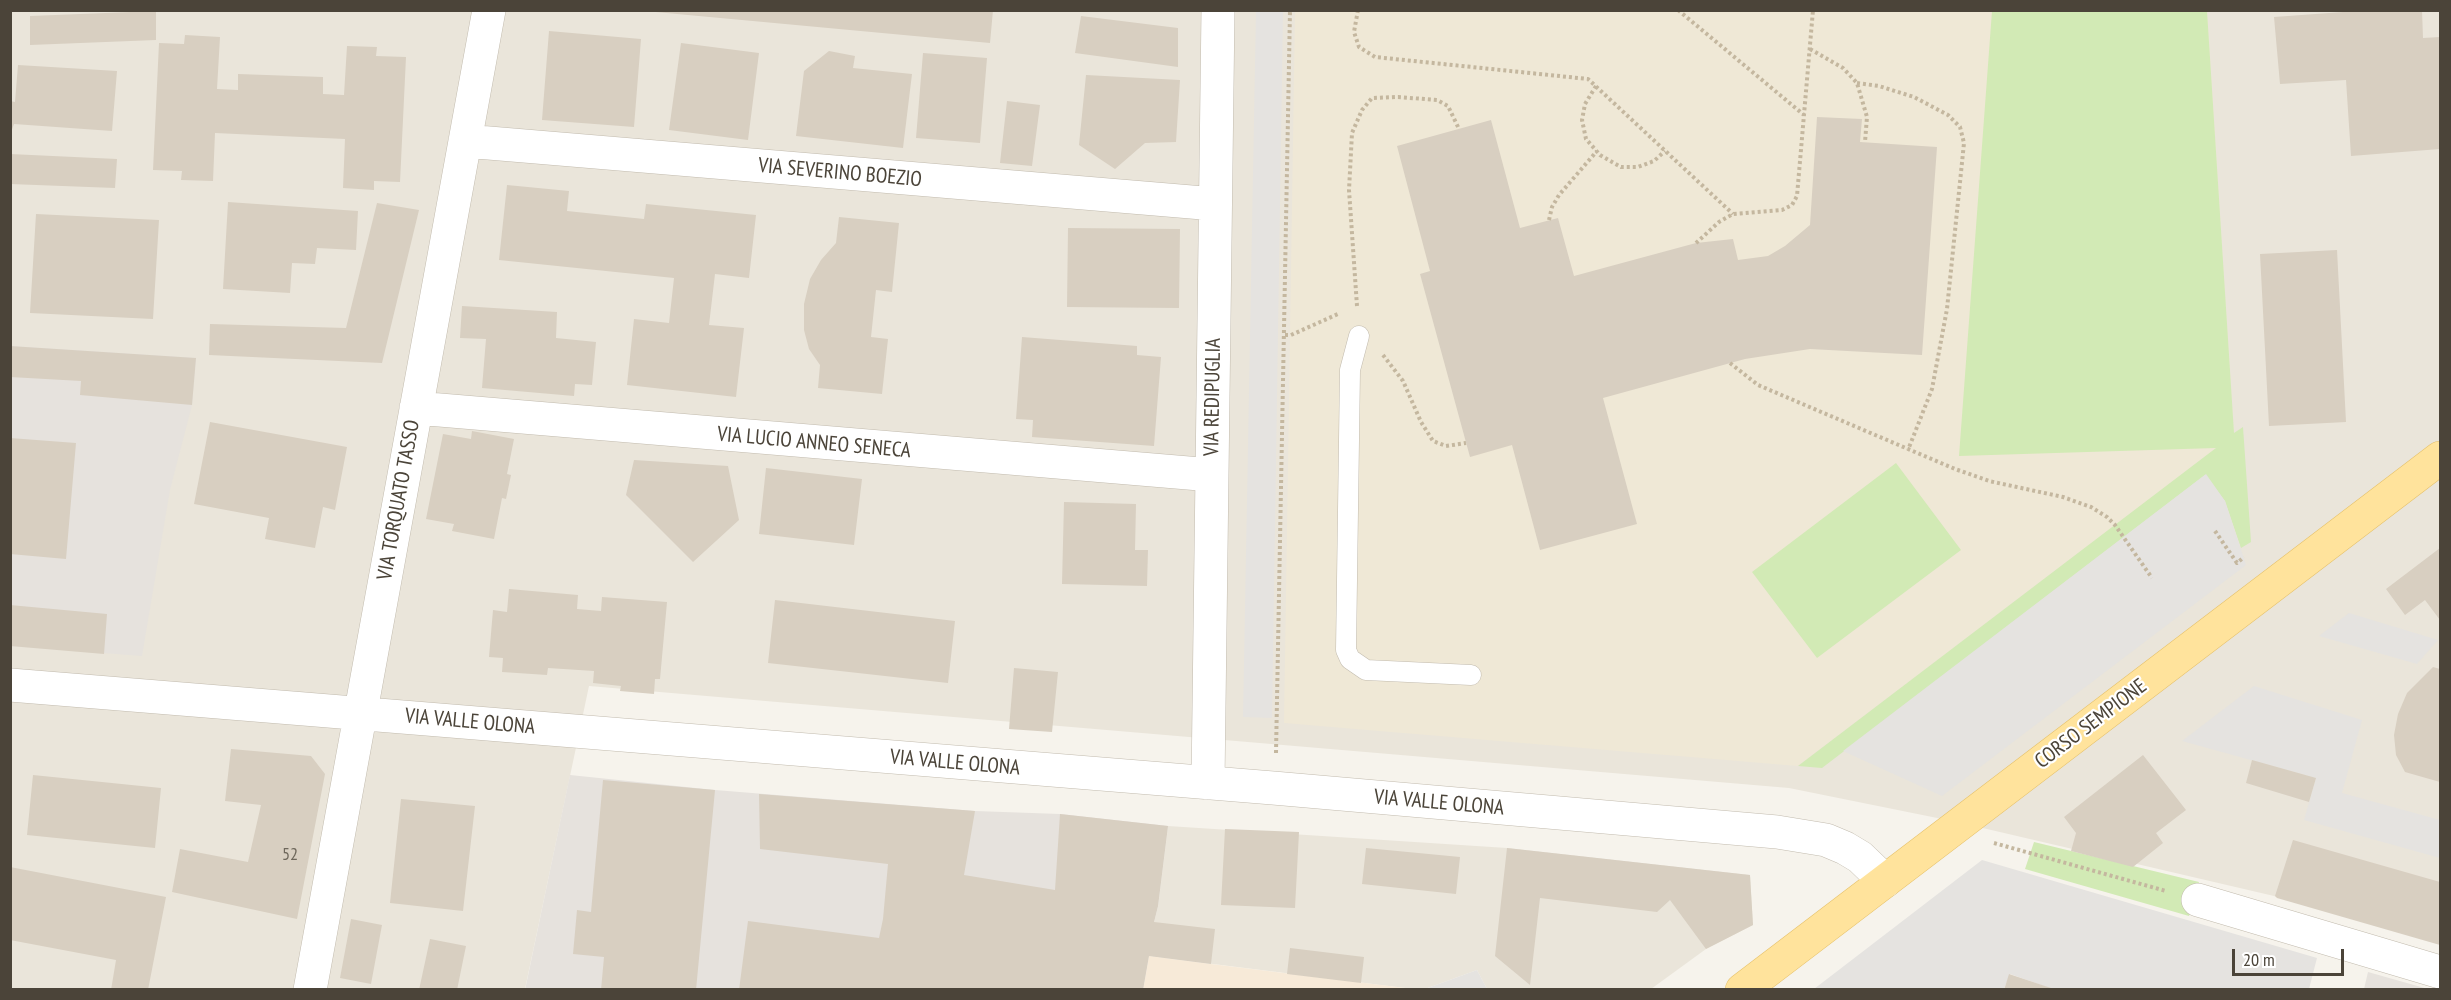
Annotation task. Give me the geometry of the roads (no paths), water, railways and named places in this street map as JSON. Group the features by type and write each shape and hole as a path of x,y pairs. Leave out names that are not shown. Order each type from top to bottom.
{"main road":[{"name":"CORSO SEMPIONE","path":"1742,990 2440,458"}],"street":[{"name":"VIA TORQUATO TASSO","path":"310,990 489,10"},
{"name":"VIA REDIPUGLIA","path":"1208,783 1218,10"},
{"name":"VIA SEVERINO BOEZIO","path":"465,141 1215,204"},
{"name":"VIA LUCIO ANNEO SENECA","path":"416,408 1212,476"},
{"name":"VIA VALLE OLONA","path":"10,685 1208,783 1800,835 1826,840 1852,852 1885,881"},
{"path":"2198,900 2440,972"}],"lane":[{"path":"1359,336 1350,370 1346,650 1350,658 1366,670 1471,675"}]}
